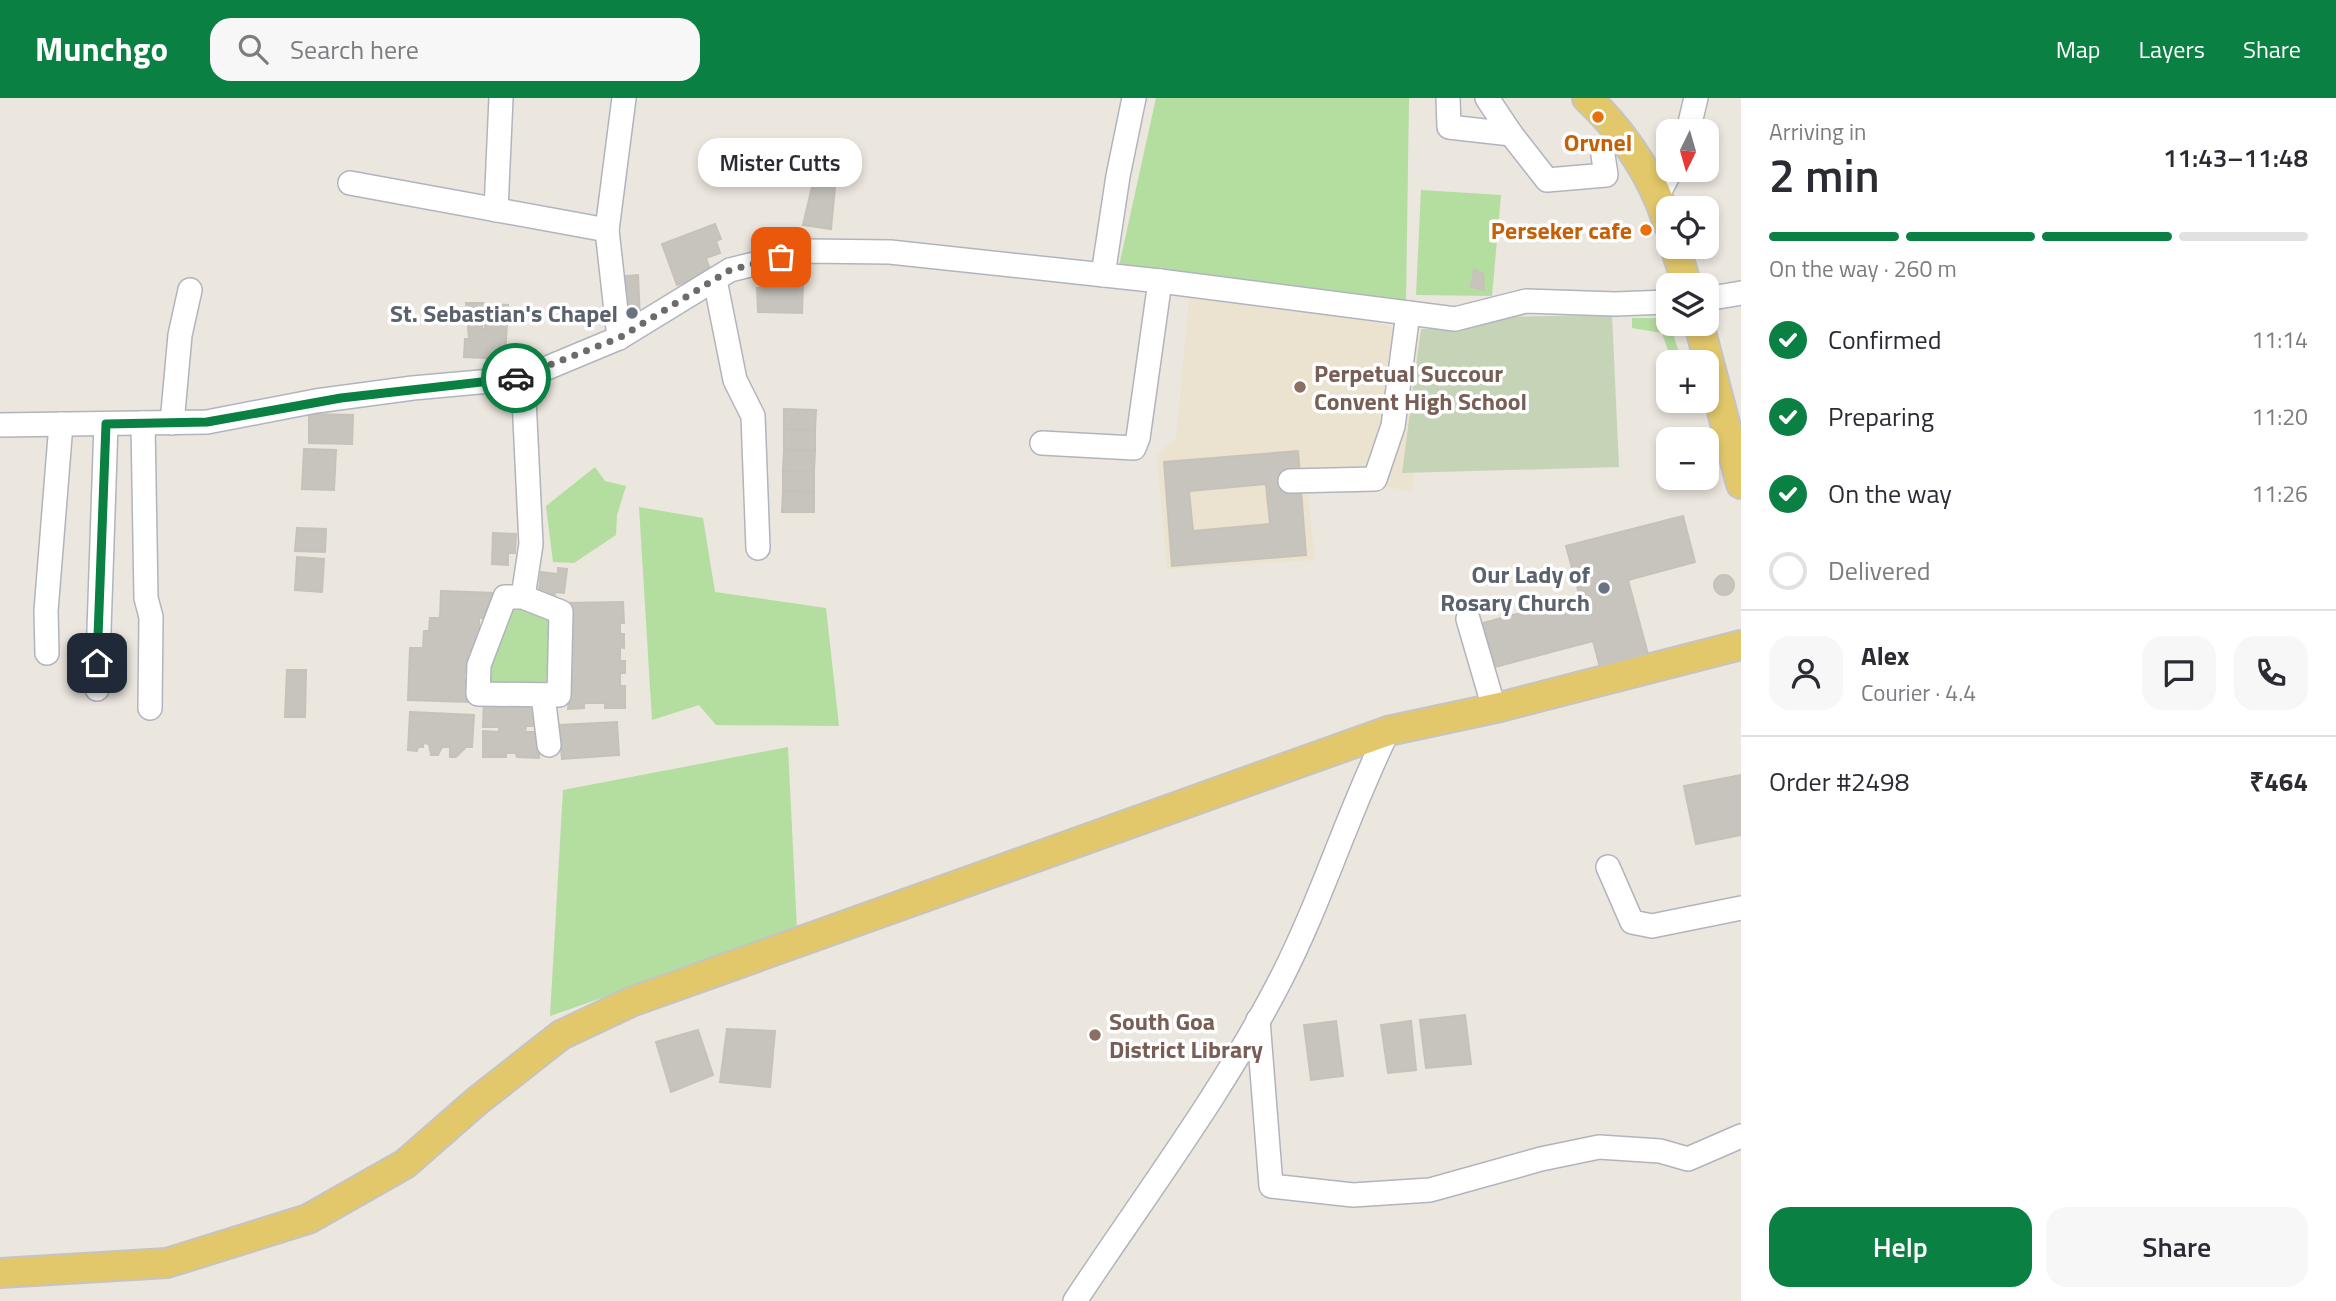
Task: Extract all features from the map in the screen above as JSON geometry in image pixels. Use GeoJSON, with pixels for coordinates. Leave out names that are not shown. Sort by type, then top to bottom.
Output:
{"type":"FeatureCollection","features":[{"type":"Feature","properties":{"kind":"main road"},"geometry":{"type":"LineString","coordinates":[[1587,98],[1609,111],[1656,171]]}},
{"type":"Feature","properties":{"kind":"main road"},"geometry":{"type":"LineString","coordinates":[[1702,336],[1741,484]]}},
{"type":"Feature","properties":{"kind":"main road"},"geometry":{"type":"LineString","coordinates":[[0,1273],[167,1263],[308,1219],[405,1164],[477,1101],[561,1035],[631,1002],[1388,731],[1494,708],[1741,645]]}},
{"type":"Feature","properties":{"kind":"street"},"geometry":{"type":"LineString","coordinates":[[496,210],[501,98]]}},
{"type":"Feature","properties":{"kind":"street"},"geometry":{"type":"LineString","coordinates":[[619,338],[607,230],[624,98]]}},
{"type":"Feature","properties":{"kind":"street"},"geometry":{"type":"LineString","coordinates":[[1103,275],[1118,176],[1134,98]]}},
{"type":"Feature","properties":{"kind":"street"},"geometry":{"type":"LineString","coordinates":[[1448,98],[1449,127],[1511,134]]}},
{"type":"Feature","properties":{"kind":"street"},"geometry":{"type":"LineString","coordinates":[[1487,98],[1547,180],[1606,175],[1604,155]]}},
{"type":"Feature","properties":{"kind":"street"},"geometry":{"type":"LineString","coordinates":[[1691,119],[1696,98]]}},
{"type":"Feature","properties":{"kind":"street"},"geometry":{"type":"LineString","coordinates":[[350,183],[607,230]]}},
{"type":"Feature","properties":{"kind":"street"},"geometry":{"type":"LineString","coordinates":[[0,425],[207,422],[358,395],[523,377],[619,338],[730,270],[806,251],[890,252],[1160,281],[1455,319],[1526,301],[1656,302]]}},
{"type":"Feature","properties":{"kind":"street"},"geometry":{"type":"LineString","coordinates":[[715,280],[735,380],[754,416],[758,548]]}},
{"type":"Feature","properties":{"kind":"street"},"geometry":{"type":"LineString","coordinates":[[1042,443],[1134,448],[1138,438],[1160,281]]}},
{"type":"Feature","properties":{"kind":"street"},"geometry":{"type":"LineString","coordinates":[[172,423],[180,335],[190,290]]}},
{"type":"Feature","properties":{"kind":"street"},"geometry":{"type":"LineString","coordinates":[[1719,297],[1741,293]]}},
{"type":"Feature","properties":{"kind":"street"},"geometry":{"type":"LineString","coordinates":[[1290,481],[1375,479],[1393,426],[1408,313]]}},
{"type":"Feature","properties":{"kind":"street"},"geometry":{"type":"LineString","coordinates":[[523,377],[531,544],[523,597]]}},
{"type":"Feature","properties":{"kind":"street"},"geometry":{"type":"LineString","coordinates":[[143,423],[146,598],[150,617],[150,708]]}},
{"type":"Feature","properties":{"kind":"street"},"geometry":{"type":"LineString","coordinates":[[47,653],[46,611],[61,424]]}},
{"type":"Feature","properties":{"kind":"street"},"geometry":{"type":"LineString","coordinates":[[96,689],[106,424]]}},
{"type":"Feature","properties":{"kind":"street"},"geometry":{"type":"LineString","coordinates":[[505,597],[523,597],[561,612],[559,695],[478,694],[479,665],[505,597]]}},
{"type":"Feature","properties":{"kind":"street"},"geometry":{"type":"LineString","coordinates":[[1468,619],[1494,708]]}},
{"type":"Feature","properties":{"kind":"street"},"geometry":{"type":"LineString","coordinates":[[544,695],[549,746]]}},
{"type":"Feature","properties":{"kind":"street"},"geometry":{"type":"LineString","coordinates":[[1075,1301],[1234,1065],[1282,977],[1388,731]]}},
{"type":"Feature","properties":{"kind":"street"},"geometry":{"type":"LineString","coordinates":[[1608,867],[1632,922],[1652,926],[1741,908]]}},
{"type":"Feature","properties":{"kind":"street"},"geometry":{"type":"LineString","coordinates":[[1258,1020],[1271,1186],[1353,1195],[1430,1190],[1541,1159],[1599,1147],[1660,1151],[1688,1159],[1741,1136]]}},
{"type":"Feature","properties":{"kind":"shaded area","name":"Perpetual Succour Convent High School"},"geometry":{"type":"Polygon","coordinates":[[[1190,290],[1362,319],[1424,336],[1412,492],[1305,469],[1315,560],[1167,569],[1157,455],[1176,438],[1190,290]]]}},
{"type":"Feature","properties":{"kind":"green space"},"geometry":{"type":"Polygon","coordinates":[[[1156,98],[1409,98],[1406,301],[1119,266],[1156,98]]]}},
{"type":"Feature","properties":{"kind":"green space"},"geometry":{"type":"Polygon","coordinates":[[[1421,190],[1501,195],[1492,296],[1416,295],[1421,190]]]}},
{"type":"Feature","properties":{"kind":"green space"},"geometry":{"type":"Polygon","coordinates":[[[1612,315],[1619,467],[1402,473],[1421,329],[1454,329],[1495,317],[1612,315]]]}},
{"type":"Feature","properties":{"kind":"green space"},"geometry":{"type":"Polygon","coordinates":[[[1632,318],[1656,318],[1656,332],[1632,328],[1632,318]]]}},
{"type":"Feature","properties":{"kind":"green space"},"geometry":{"type":"Polygon","coordinates":[[[1663,336],[1674,336],[1678,350],[1668,350],[1663,336]]]}},
{"type":"Feature","properties":{"kind":"green space"},"geometry":{"type":"Polygon","coordinates":[[[595,467],[605,481],[626,486],[617,515],[616,535],[574,563],[553,562],[546,506],[595,467]]]}},
{"type":"Feature","properties":{"kind":"green space"},"geometry":{"type":"Polygon","coordinates":[[[639,507],[703,518],[715,592],[826,608],[839,726],[716,725],[699,705],[652,720],[639,507]]]}},
{"type":"Feature","properties":{"kind":"green space"},"geometry":{"type":"Polygon","coordinates":[[[518,609],[557,620],[554,686],[486,684],[483,666],[512,611],[518,609]]]}},
{"type":"Feature","properties":{"kind":"green space"},"geometry":{"type":"Polygon","coordinates":[[[788,747],[797,930],[550,1016],[563,790],[788,747]]]}},
{"type":"Feature","properties":{"kind":"building"},"geometry":{"type":"Polygon","coordinates":[[[813,183],[835,187],[831,229],[803,225],[813,183]]]}},
{"type":"Feature","properties":{"kind":"building"},"geometry":{"type":"Polygon","coordinates":[[[715,224],[721,239],[716,241],[720,253],[706,258],[711,273],[677,285],[662,244],[715,224]]]}},
{"type":"Feature","properties":{"kind":"building"},"geometry":{"type":"Polygon","coordinates":[[[1474,270],[1483,274],[1484,290],[1471,287],[1474,270]]]}},
{"type":"Feature","properties":{"kind":"building"},"geometry":{"type":"Polygon","coordinates":[[[638,275],[640,320],[619,323],[614,277],[638,275]]]}},
{"type":"Feature","properties":{"kind":"building"},"geometry":{"type":"Polygon","coordinates":[[[803,284],[802,313],[758,312],[757,288],[803,284]]]}},
{"type":"Feature","properties":{"kind":"building"},"geometry":{"type":"Polygon","coordinates":[[[466,303],[483,303],[482,329],[485,329],[486,304],[508,305],[505,359],[464,357],[465,339],[469,339],[466,303]]]}},
{"type":"Feature","properties":{"kind":"building"},"geometry":{"type":"Polygon","coordinates":[[[784,409],[816,410],[815,430],[784,429],[784,409]]]}},
{"type":"Feature","properties":{"kind":"building"},"geometry":{"type":"Polygon","coordinates":[[[309,414],[353,415],[352,444],[309,443],[309,414]]]}},
{"type":"Feature","properties":{"kind":"building"},"geometry":{"type":"Polygon","coordinates":[[[784,429],[815,430],[815,451],[784,450],[784,429]]]}},
{"type":"Feature","properties":{"kind":"building"},"geometry":{"type":"Polygon","coordinates":[[[304,449],[336,450],[334,490],[302,489],[304,449]]]}},
{"type":"Feature","properties":{"kind":"building"},"geometry":{"type":"Polygon","coordinates":[[[784,450],[815,451],[814,471],[783,471],[784,450]]]}},
{"type":"Feature","properties":{"kind":"building"},"geometry":{"type":"Polygon","coordinates":[[[1298,451],[1306,555],[1172,566],[1164,462],[1298,451]],[[1266,484],[1189,491],[1193,531],[1270,524],[1266,484]]]}},
{"type":"Feature","properties":{"kind":"building"},"geometry":{"type":"Polygon","coordinates":[[[783,471],[814,471],[814,492],[783,491],[783,471]]]}},
{"type":"Feature","properties":{"kind":"building"},"geometry":{"type":"Polygon","coordinates":[[[783,491],[814,492],[814,512],[782,512],[783,491]]]}},
{"type":"Feature","properties":{"kind":"building","name":"Our Lady of Rosary Church"},"geometry":{"type":"Polygon","coordinates":[[[1683,516],[1695,562],[1628,580],[1649,658],[1601,671],[1593,641],[1495,667],[1483,623],[1580,597],[1566,546],[1683,516]]]}},
{"type":"Feature","properties":{"kind":"building"},"geometry":{"type":"Polygon","coordinates":[[[297,528],[326,529],[325,552],[295,551],[297,528]]]}},
{"type":"Feature","properties":{"kind":"building"},"geometry":{"type":"Polygon","coordinates":[[[493,533],[516,534],[515,553],[508,553],[508,565],[492,564],[493,533]]]}},
{"type":"Feature","properties":{"kind":"building"},"geometry":{"type":"Polygon","coordinates":[[[297,557],[324,559],[322,592],[295,590],[297,557]]]}},
{"type":"Feature","properties":{"kind":"building"},"geometry":{"type":"Polygon","coordinates":[[[558,568],[567,569],[564,593],[555,592],[554,602],[538,600],[541,572],[558,574],[558,568]]]}},
{"type":"Feature","properties":{"kind":"building"},"geometry":{"type":"Polygon","coordinates":[[[1724,575],[1731,578],[1734,585],[1731,592],[1724,595],[1717,592],[1714,585],[1717,578],[1724,575]]]}},
{"type":"Feature","properties":{"kind":"building"},"geometry":{"type":"Polygon","coordinates":[[[441,591],[495,593],[494,618],[479,618],[479,652],[468,652],[468,667],[465,667],[464,680],[470,680],[470,702],[408,700],[410,648],[423,648],[424,631],[429,631],[430,618],[440,618],[441,591]]]}},
{"type":"Feature","properties":{"kind":"building"},"geometry":{"type":"Polygon","coordinates":[[[623,602],[624,623],[620,623],[620,634],[624,634],[624,648],[620,647],[620,661],[625,661],[625,673],[620,673],[620,686],[625,686],[625,708],[605,708],[605,703],[584,703],[584,708],[568,709],[571,676],[566,676],[564,603],[623,602]]]}},
{"type":"Feature","properties":{"kind":"building"},"geometry":{"type":"Polygon","coordinates":[[[287,670],[306,670],[305,717],[285,717],[287,670]]]}},
{"type":"Feature","properties":{"kind":"building"},"geometry":{"type":"Polygon","coordinates":[[[484,699],[506,700],[506,706],[540,700],[540,726],[526,726],[525,732],[539,732],[539,758],[517,757],[516,753],[506,753],[506,757],[483,757],[483,731],[499,732],[499,727],[483,727],[484,699]]]}},
{"type":"Feature","properties":{"kind":"building"},"geometry":{"type":"Polygon","coordinates":[[[410,712],[474,715],[472,747],[466,747],[456,757],[450,757],[450,747],[442,747],[438,755],[431,755],[429,744],[423,743],[423,747],[418,747],[417,751],[408,750],[410,712]]]}},
{"type":"Feature","properties":{"kind":"building"},"geometry":{"type":"Polygon","coordinates":[[[617,722],[619,755],[562,759],[559,725],[617,722]]]}},
{"type":"Feature","properties":{"kind":"building"},"geometry":{"type":"Polygon","coordinates":[[[1741,775],[1741,835],[1696,844],[1684,786],[1741,775]]]}},
{"type":"Feature","properties":{"kind":"building"},"geometry":{"type":"Polygon","coordinates":[[[1465,1015],[1471,1064],[1426,1068],[1420,1020],[1465,1015]]]}},
{"type":"Feature","properties":{"kind":"building"},"geometry":{"type":"Polygon","coordinates":[[[1336,1021],[1343,1076],[1311,1080],[1304,1025],[1336,1021]]]}},
{"type":"Feature","properties":{"kind":"building"},"geometry":{"type":"Polygon","coordinates":[[[1411,1021],[1416,1070],[1388,1073],[1381,1025],[1411,1021]]]}},
{"type":"Feature","properties":{"kind":"building"},"geometry":{"type":"Polygon","coordinates":[[[727,1029],[775,1031],[770,1087],[720,1082],[727,1029]]]}},
{"type":"Feature","properties":{"kind":"building"},"geometry":{"type":"Polygon","coordinates":[[[698,1030],[713,1075],[671,1092],[656,1042],[698,1030]]]}},
{"type":"Feature","properties":{"kind":"way so far"},"geometry":{"type":"LineString","coordinates":[[516,378],[619,338],[730,270],[781,257]]}},
{"type":"Feature","properties":{"kind":"place","name":"Orvnel"},"geometry":{"type":"Point","coordinates":[1598,117]}},
{"type":"Feature","properties":{"kind":"place","name":"Perseker cafe"},"geometry":{"type":"Point","coordinates":[1646,230]}},
{"type":"Feature","properties":{"kind":"place","name":"Mister Cutts"},"geometry":{"type":"Point","coordinates":[781,257]}},
{"type":"Feature","properties":{"kind":"place","name":"St. Sebastian's Chapel"},"geometry":{"type":"Point","coordinates":[632,313]}},
{"type":"Feature","properties":{"kind":"place","name":"Perpetual Succour Convent High School"},"geometry":{"type":"Point","coordinates":[1300,387]}},
{"type":"Feature","properties":{"kind":"place","name":"Our Lady of Rosary Church"},"geometry":{"type":"Point","coordinates":[1604,588]}},
{"type":"Feature","properties":{"kind":"place","name":"South Goa District Library"},"geometry":{"type":"Point","coordinates":[1095,1035]}},
{"type":"Feature","properties":{"kind":"route"},"geometry":{"type":"LineString","coordinates":[[97,663],[106,424],[207,422],[316,401],[516,378]]}}]}
